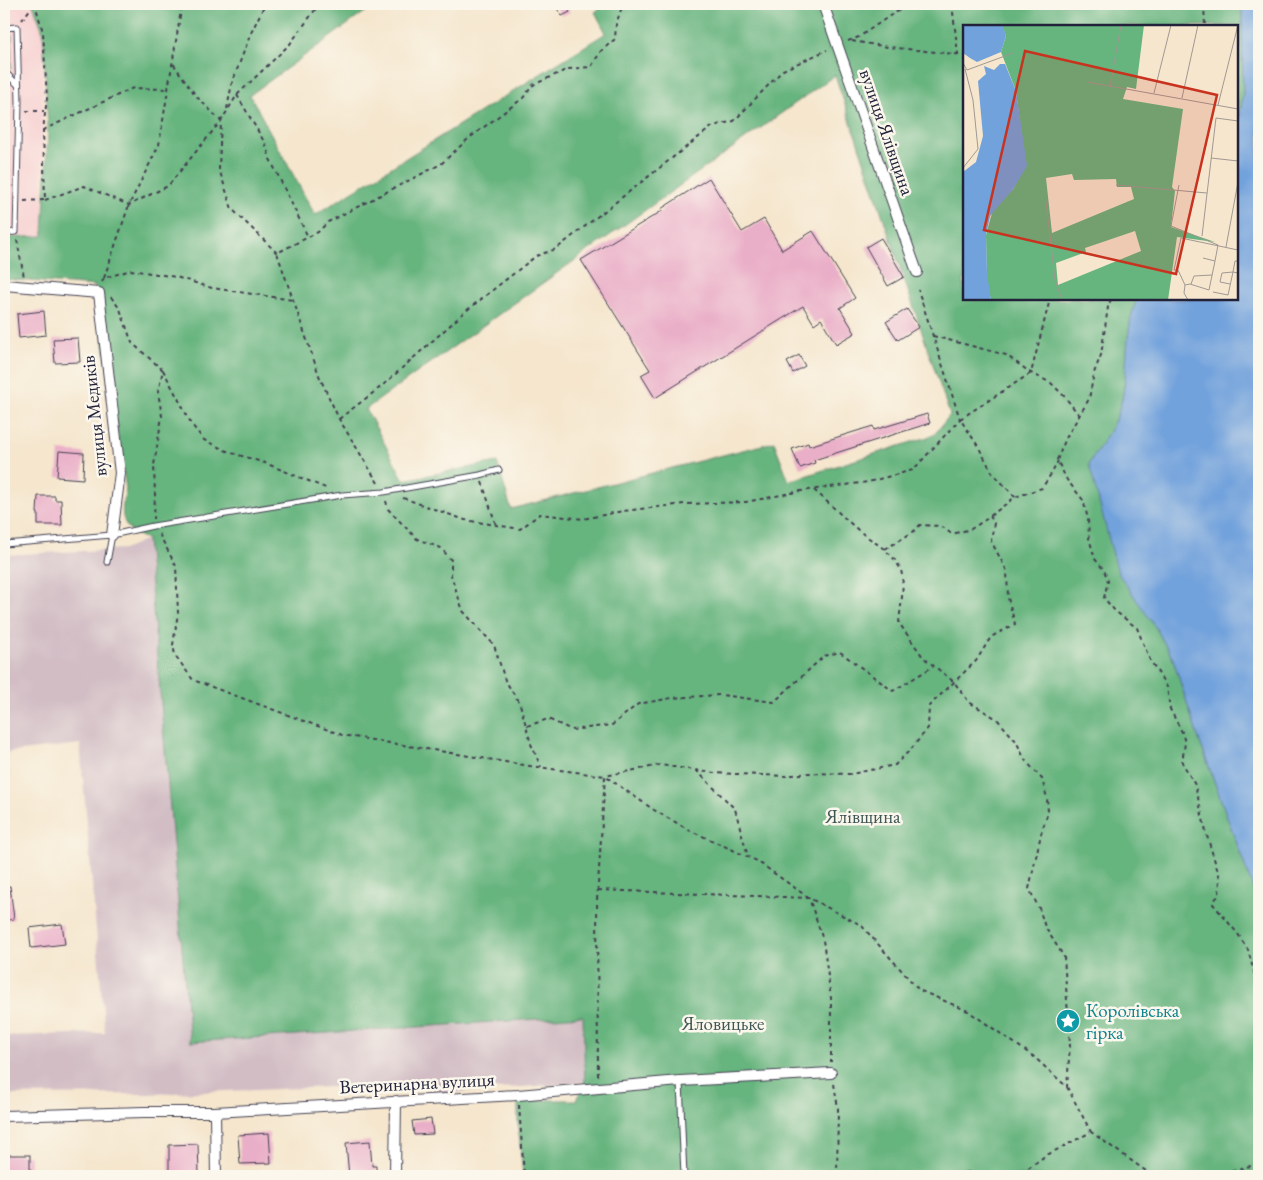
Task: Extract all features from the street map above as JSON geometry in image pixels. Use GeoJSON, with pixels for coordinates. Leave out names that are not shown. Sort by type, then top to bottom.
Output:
{"type":"FeatureCollection","features":[{"type":"Feature","properties":{"kind":"street","name":"вулиця Ялівщина"},"geometry":{"type":"LineString","coordinates":[[823,4],[917,272]]}},
{"type":"Feature","properties":{"kind":"street"},"geometry":{"type":"LineString","coordinates":[[4,285],[99,293]]}},
{"type":"Feature","properties":{"kind":"street","name":"вулиця Медиків"},"geometry":{"type":"LineString","coordinates":[[99,293],[120,474],[112,535]]}},
{"type":"Feature","properties":{"kind":"street","name":"Ветеринарна вулиця"},"geometry":{"type":"LineString","coordinates":[[4,1116],[215,1112],[518,1095],[680,1081],[831,1073]]}},
{"type":"Feature","properties":{"kind":"street"},"geometry":{"type":"LineString","coordinates":[[395,1176],[396,1101]]}},
{"type":"Feature","properties":{"kind":"street"},"geometry":{"type":"LineString","coordinates":[[215,1112],[216,1176]]}},
{"type":"Feature","properties":{"kind":"lane"},"geometry":{"type":"LineString","coordinates":[[4,28],[17,27],[19,110],[16,232],[4,233]]}},
{"type":"Feature","properties":{"kind":"lane"},"geometry":{"type":"LineString","coordinates":[[4,71],[18,85]]}},
{"type":"Feature","properties":{"kind":"lane"},"geometry":{"type":"LineString","coordinates":[[4,544],[112,535],[153,526],[342,495],[384,492],[499,470]]}},
{"type":"Feature","properties":{"kind":"lane"},"geometry":{"type":"LineString","coordinates":[[107,562],[112,535]]}},
{"type":"Feature","properties":{"kind":"lane"},"geometry":{"type":"LineString","coordinates":[[680,1081],[684,1176]]}},
{"type":"Feature","properties":{"kind":"path"},"geometry":{"type":"LineString","coordinates":[[17,27],[34,4]]}},
{"type":"Feature","properties":{"kind":"path"},"geometry":{"type":"LineString","coordinates":[[34,4],[43,32],[47,98],[43,130],[45,200]]}},
{"type":"Feature","properties":{"kind":"path"},"geometry":{"type":"LineString","coordinates":[[182,4],[159,144],[129,205],[99,293],[108,294],[120,309],[132,343],[163,370],[192,425],[204,440],[229,452],[292,473],[342,495]]}},
{"type":"Feature","properties":{"kind":"path"},"geometry":{"type":"LineString","coordinates":[[227,112],[232,83],[251,33],[265,4]]}},
{"type":"Feature","properties":{"kind":"path"},"geometry":{"type":"LineString","coordinates":[[16,201],[45,200],[84,186],[129,205],[168,186],[221,121],[237,95],[290,44],[315,10],[326,4]]}},
{"type":"Feature","properties":{"kind":"path"},"geometry":{"type":"LineString","coordinates":[[277,253],[318,232],[328,222],[441,164],[468,139],[523,98],[533,85],[568,69],[591,67],[601,51],[615,39],[616,24],[622,4]]}},
{"type":"Feature","properties":{"kind":"path"},"geometry":{"type":"LineString","coordinates":[[339,419],[382,386],[466,311],[536,256],[556,249],[713,126],[734,121],[783,70],[859,36],[894,13],[916,4]]}},
{"type":"Feature","properties":{"kind":"path"},"geometry":{"type":"LineString","coordinates":[[952,4],[958,54]]}},
{"type":"Feature","properties":{"kind":"path"},"geometry":{"type":"LineString","coordinates":[[1204,4],[1205,25]]}},
{"type":"Feature","properties":{"kind":"path"},"geometry":{"type":"LineString","coordinates":[[850,40],[888,47],[963,55]]}},
{"type":"Feature","properties":{"kind":"path"},"geometry":{"type":"LineString","coordinates":[[172,62],[196,96],[221,121],[219,170],[232,208],[277,253],[320,378],[339,419],[384,492],[388,509],[417,538],[440,548],[451,560],[451,575],[462,611],[494,645],[505,680],[520,704],[541,768]]}},
{"type":"Feature","properties":{"kind":"path"},"geometry":{"type":"LineString","coordinates":[[43,130],[133,88],[167,89]]}},
{"type":"Feature","properties":{"kind":"path"},"geometry":{"type":"LineString","coordinates":[[237,95],[266,145],[270,159],[308,237]]}},
{"type":"Feature","properties":{"kind":"path"},"geometry":{"type":"LineString","coordinates":[[19,110],[45,111]]}},
{"type":"Feature","properties":{"kind":"path"},"geometry":{"type":"LineString","coordinates":[[16,232],[25,287]]}},
{"type":"Feature","properties":{"kind":"path"},"geometry":{"type":"LineString","coordinates":[[104,278],[130,270],[176,277],[212,288],[293,300]]}},
{"type":"Feature","properties":{"kind":"path"},"geometry":{"type":"LineString","coordinates":[[918,290],[960,418],[992,472],[1015,497]]}},
{"type":"Feature","properties":{"kind":"path"},"geometry":{"type":"LineString","coordinates":[[402,498],[465,520],[520,529],[540,514],[583,519],[623,511],[685,504],[746,502],[813,489],[868,482],[913,470],[960,418],[1030,373],[1050,300]]}},
{"type":"Feature","properties":{"kind":"path"},"geometry":{"type":"LineString","coordinates":[[885,549],[914,532],[920,526],[940,526],[952,534],[971,529],[1015,497],[1042,488],[1054,471],[1066,438],[1089,399],[1094,373],[1101,355],[1111,300]]}},
{"type":"Feature","properties":{"kind":"path"},"geometry":{"type":"LineString","coordinates":[[933,336],[1006,354],[1030,373],[1051,383],[1079,415]]}},
{"type":"Feature","properties":{"kind":"path"},"geometry":{"type":"LineString","coordinates":[[163,370],[158,392],[162,416],[154,464],[153,526],[176,566],[178,613],[173,645],[175,655],[193,680],[342,734],[541,768],[606,776],[660,765],[714,773],[786,776],[808,773],[852,774],[894,765],[912,748],[928,728],[929,706],[976,661],[991,637],[1015,624],[1008,598],[1007,571],[991,541],[994,522],[990,516]]}},
{"type":"Feature","properties":{"kind":"path"},"geometry":{"type":"LineString","coordinates":[[1058,461],[1067,480],[1083,500],[1088,519],[1089,538],[1095,559],[1104,570],[1108,581],[1104,598],[1115,611],[1137,628],[1150,660],[1167,687],[1170,709],[1182,732],[1185,743],[1182,762],[1195,786],[1207,836],[1220,878],[1219,896],[1213,904],[1238,934],[1248,950],[1259,990]]}},
{"type":"Feature","properties":{"kind":"path"},"geometry":{"type":"LineString","coordinates":[[480,475],[496,525]]}},
{"type":"Feature","properties":{"kind":"path"},"geometry":{"type":"LineString","coordinates":[[813,489],[858,530],[885,549],[900,569],[901,600],[899,623],[923,657],[954,682],[969,702],[997,720],[1016,740],[1025,760],[1042,778],[1048,798],[1048,812],[1040,834],[1029,889],[1039,908],[1045,927],[1064,957],[1070,1044],[1067,1088]]}},
{"type":"Feature","properties":{"kind":"path"},"geometry":{"type":"LineString","coordinates":[[526,726],[548,719],[572,730],[612,725],[638,704],[672,698],[720,695],[774,702],[824,656],[840,652],[893,691],[934,666]]}},
{"type":"Feature","properties":{"kind":"path"},"geometry":{"type":"LineString","coordinates":[[696,770],[735,809],[748,857]]}},
{"type":"Feature","properties":{"kind":"path"},"geometry":{"type":"LineString","coordinates":[[606,776],[654,810],[688,830],[757,861],[809,898],[861,925],[919,990],[968,1011],[1033,1056],[1067,1088],[1091,1132],[1153,1176]]}},
{"type":"Feature","properties":{"kind":"path"},"geometry":{"type":"LineString","coordinates":[[598,1089],[597,890],[606,776]]}},
{"type":"Feature","properties":{"kind":"path"},"geometry":{"type":"LineString","coordinates":[[597,890],[809,898]]}},
{"type":"Feature","properties":{"kind":"path"},"geometry":{"type":"LineString","coordinates":[[809,898],[823,940],[830,988],[831,1073],[838,1108],[837,1176]]}},
{"type":"Feature","properties":{"kind":"path"},"geometry":{"type":"LineString","coordinates":[[518,1095],[524,1176]]}},
{"type":"Feature","properties":{"kind":"path"},"geometry":{"type":"LineString","coordinates":[[942,1176],[966,1172],[1005,1176],[1024,1171],[1045,1156],[1091,1132]]}},
{"type":"Feature","properties":{"kind":"path"},"geometry":{"type":"LineString","coordinates":[[1208,1176],[1259,1164]]}},
{"type":"Feature","properties":{"kind":"shaded area"},"geometry":{"type":"Polygon","coordinates":[[[4,4],[33,4],[43,32],[43,236],[4,236],[4,4]]]}},
{"type":"Feature","properties":{"kind":"shaded area"},"geometry":{"type":"Polygon","coordinates":[[[147,539],[190,1041],[583,1016],[585,1082],[435,1094],[434,1083],[148,1094],[4,1095],[4,1036],[105,1033],[80,744],[4,753],[4,555],[124,549],[147,539]]]}},
{"type":"Feature","properties":{"kind":"green space","name":"Ялівщина"},"geometry":{"type":"Polygon","coordinates":[[[33,4],[376,4],[250,95],[315,215],[606,33],[595,12],[607,4],[1242,4],[1243,95],[1238,128],[1238,25],[963,25],[963,300],[1137,300],[1132,313],[1124,385],[1118,413],[1109,432],[1089,464],[1156,628],[1173,659],[1195,728],[1259,905],[1259,1176],[523,1176],[518,1123],[518,1100],[576,1100],[585,1082],[583,1016],[190,1042],[147,539],[131,530],[124,520],[123,506],[126,489],[95,286],[4,279],[4,238],[43,236],[48,128],[43,32],[33,4]],[[835,75],[366,409],[404,480],[497,462],[511,509],[774,442],[789,481],[934,435],[950,415],[835,75]]]}},
{"type":"Feature","properties":{"kind":"green space"},"geometry":{"type":"Polygon","coordinates":[[[4,31],[12,35],[11,69],[4,62],[4,31]]]}},
{"type":"Feature","properties":{"kind":"water"},"geometry":{"type":"Polygon","coordinates":[[[1242,4],[1259,4],[1259,905],[1195,728],[1173,659],[1156,628],[1118,573],[1089,464],[1109,432],[1118,413],[1124,385],[1132,312],[1137,300],[1238,300],[1238,128],[1243,95],[1242,4]]]}},
{"type":"Feature","properties":{"kind":"building"},"geometry":{"type":"Polygon","coordinates":[[[554,4],[565,4],[570,12],[562,16],[554,4]]]}},
{"type":"Feature","properties":{"kind":"building"},"geometry":{"type":"Polygon","coordinates":[[[709,178],[742,232],[764,219],[782,250],[813,231],[855,298],[840,308],[855,333],[836,344],[821,319],[814,324],[803,306],[655,398],[641,375],[650,370],[581,260],[662,211],[661,209],[709,178]]]}},
{"type":"Feature","properties":{"kind":"building"},"geometry":{"type":"Polygon","coordinates":[[[881,238],[904,277],[888,286],[866,247],[881,238]]]}},
{"type":"Feature","properties":{"kind":"building"},"geometry":{"type":"Polygon","coordinates":[[[907,309],[919,327],[898,340],[886,322],[907,309]]]}},
{"type":"Feature","properties":{"kind":"building"},"geometry":{"type":"Polygon","coordinates":[[[44,311],[46,335],[19,338],[17,314],[44,311]]]}},
{"type":"Feature","properties":{"kind":"building"},"geometry":{"type":"Polygon","coordinates":[[[78,338],[80,362],[55,363],[53,339],[78,338]]]}},
{"type":"Feature","properties":{"kind":"building"},"geometry":{"type":"Polygon","coordinates":[[[799,355],[805,366],[793,373],[787,362],[799,355]]]}},
{"type":"Feature","properties":{"kind":"building"},"geometry":{"type":"Polygon","coordinates":[[[927,414],[930,423],[814,460],[815,463],[800,468],[792,449],[808,443],[809,446],[873,426],[874,430],[927,414]]]}},
{"type":"Feature","properties":{"kind":"building"},"geometry":{"type":"Polygon","coordinates":[[[59,451],[84,453],[83,479],[57,477],[59,451]]]}},
{"type":"Feature","properties":{"kind":"building"},"geometry":{"type":"Polygon","coordinates":[[[38,496],[55,496],[55,500],[61,500],[62,525],[38,525],[38,496]]]}},
{"type":"Feature","properties":{"kind":"building"},"geometry":{"type":"Polygon","coordinates":[[[4,886],[10,886],[14,919],[4,921],[4,886]]]}},
{"type":"Feature","properties":{"kind":"building"},"geometry":{"type":"Polygon","coordinates":[[[62,924],[65,944],[31,948],[29,928],[62,924]]]}},
{"type":"Feature","properties":{"kind":"building"},"geometry":{"type":"Polygon","coordinates":[[[431,1119],[433,1134],[414,1135],[412,1121],[431,1119]]]}},
{"type":"Feature","properties":{"kind":"building"},"geometry":{"type":"Polygon","coordinates":[[[269,1133],[271,1163],[240,1164],[238,1135],[269,1133]]]}},
{"type":"Feature","properties":{"kind":"building"},"geometry":{"type":"Polygon","coordinates":[[[370,1141],[372,1166],[376,1166],[376,1176],[349,1176],[346,1143],[370,1141]]]}},
{"type":"Feature","properties":{"kind":"building"},"geometry":{"type":"Polygon","coordinates":[[[198,1144],[199,1174],[169,1175],[169,1145],[198,1144]]]}},
{"type":"Feature","properties":{"kind":"building"},"geometry":{"type":"Polygon","coordinates":[[[4,1155],[30,1155],[30,1176],[4,1176],[4,1155]]]}},
{"type":"Feature","properties":{"kind":"place","name":"Королівська гірка"},"geometry":{"type":"Point","coordinates":[1068,1021]}},
{"type":"Feature","properties":{"kind":"park label","name":"Яловицьке"},"geometry":{"type":"Point","coordinates":[723,1023]}}]}
